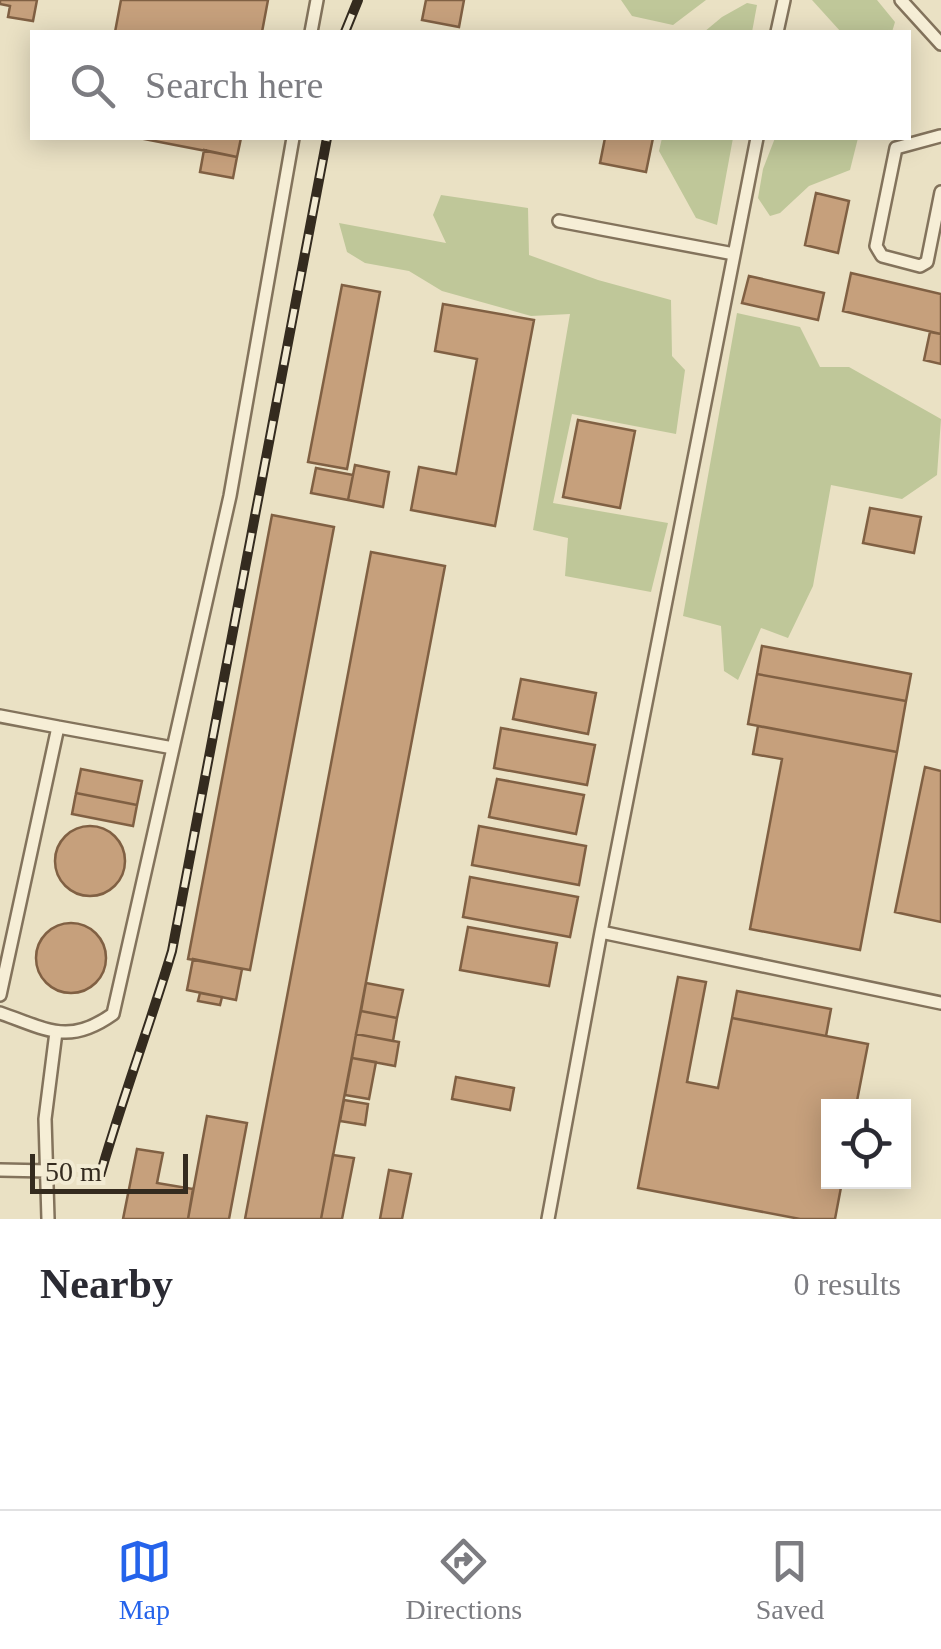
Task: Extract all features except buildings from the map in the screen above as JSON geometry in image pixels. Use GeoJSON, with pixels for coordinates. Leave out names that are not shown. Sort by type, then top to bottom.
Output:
{"type":"FeatureCollection","features":[{"type":"Feature","properties":{"kind":"lane"},"geometry":{"type":"LineString","coordinates":[[311,30],[316,0]]}},
{"type":"Feature","properties":{"kind":"lane"},"geometry":{"type":"LineString","coordinates":[[777,30],[784,0]]}},
{"type":"Feature","properties":{"kind":"lane"},"geometry":{"type":"LineString","coordinates":[[901,0],[941,44]]}},
{"type":"Feature","properties":{"kind":"lane"},"geometry":{"type":"LineString","coordinates":[[941,135],[896,148],[876,246],[882,256],[920,266],[927,262],[941,192]]}},
{"type":"Feature","properties":{"kind":"lane"},"geometry":{"type":"LineString","coordinates":[[0,1012],[56,1032],[76,1034],[112,1014],[230,496],[292,140]]}},
{"type":"Feature","properties":{"kind":"lane"},"geometry":{"type":"LineString","coordinates":[[548,1219],[757,140]]}},
{"type":"Feature","properties":{"kind":"lane"},"geometry":{"type":"LineString","coordinates":[[560,222],[734,254]]}},
{"type":"Feature","properties":{"kind":"lane"},"geometry":{"type":"LineString","coordinates":[[0,716],[173,748]]}},
{"type":"Feature","properties":{"kind":"lane"},"geometry":{"type":"LineString","coordinates":[[0,995],[58,727]]}},
{"type":"Feature","properties":{"kind":"lane"},"geometry":{"type":"LineString","coordinates":[[602,932],[941,1003]]}},
{"type":"Feature","properties":{"kind":"lane"},"geometry":{"type":"LineString","coordinates":[[48,1219],[45,1119],[56,1032]]}},
{"type":"Feature","properties":{"kind":"lane"},"geometry":{"type":"LineString","coordinates":[[0,1170],[48,1171]]}},
{"type":"Feature","properties":{"kind":"green space"},"geometry":{"type":"Polygon","coordinates":[[[621,0],[706,0],[673,25],[632,16],[621,0]]]}},
{"type":"Feature","properties":{"kind":"green space"},"geometry":{"type":"Polygon","coordinates":[[[812,0],[877,0],[895,22],[893,30],[839,30],[812,0]]]}},
{"type":"Feature","properties":{"kind":"green space"},"geometry":{"type":"Polygon","coordinates":[[[747,3],[757,5],[752,30],[706,30],[747,3]]]}},
{"type":"Feature","properties":{"kind":"green space"},"geometry":{"type":"Polygon","coordinates":[[[662,140],[733,140],[717,225],[696,218],[659,151],[662,140]]]}},
{"type":"Feature","properties":{"kind":"green space"},"geometry":{"type":"Polygon","coordinates":[[[774,140],[858,140],[850,170],[809,186],[780,213],[770,216],[758,198],[774,140]]]}},
{"type":"Feature","properties":{"kind":"green space"},"geometry":{"type":"Polygon","coordinates":[[[441,195],[528,208],[529,255],[671,300],[672,356],[685,370],[676,434],[572,414],[553,503],[668,523],[651,592],[565,576],[568,538],[533,530],[570,314],[531,316],[442,291],[409,271],[365,263],[347,252],[339,223],[446,243],[433,215],[441,195]]]}},
{"type":"Feature","properties":{"kind":"green space"},"geometry":{"type":"Polygon","coordinates":[[[737,313],[800,327],[820,367],[849,367],[941,419],[937,475],[902,499],[831,485],[813,586],[788,638],[761,628],[738,680],[724,671],[721,626],[683,616],[737,313]]]}},
{"type":"Feature","properties":{"kind":"railway"},"geometry":{"type":"LineString","coordinates":[[346,30],[358,0]]}},
{"type":"Feature","properties":{"kind":"railway"},"geometry":{"type":"LineString","coordinates":[[99,1179],[172,951],[327,140]]}}]}
